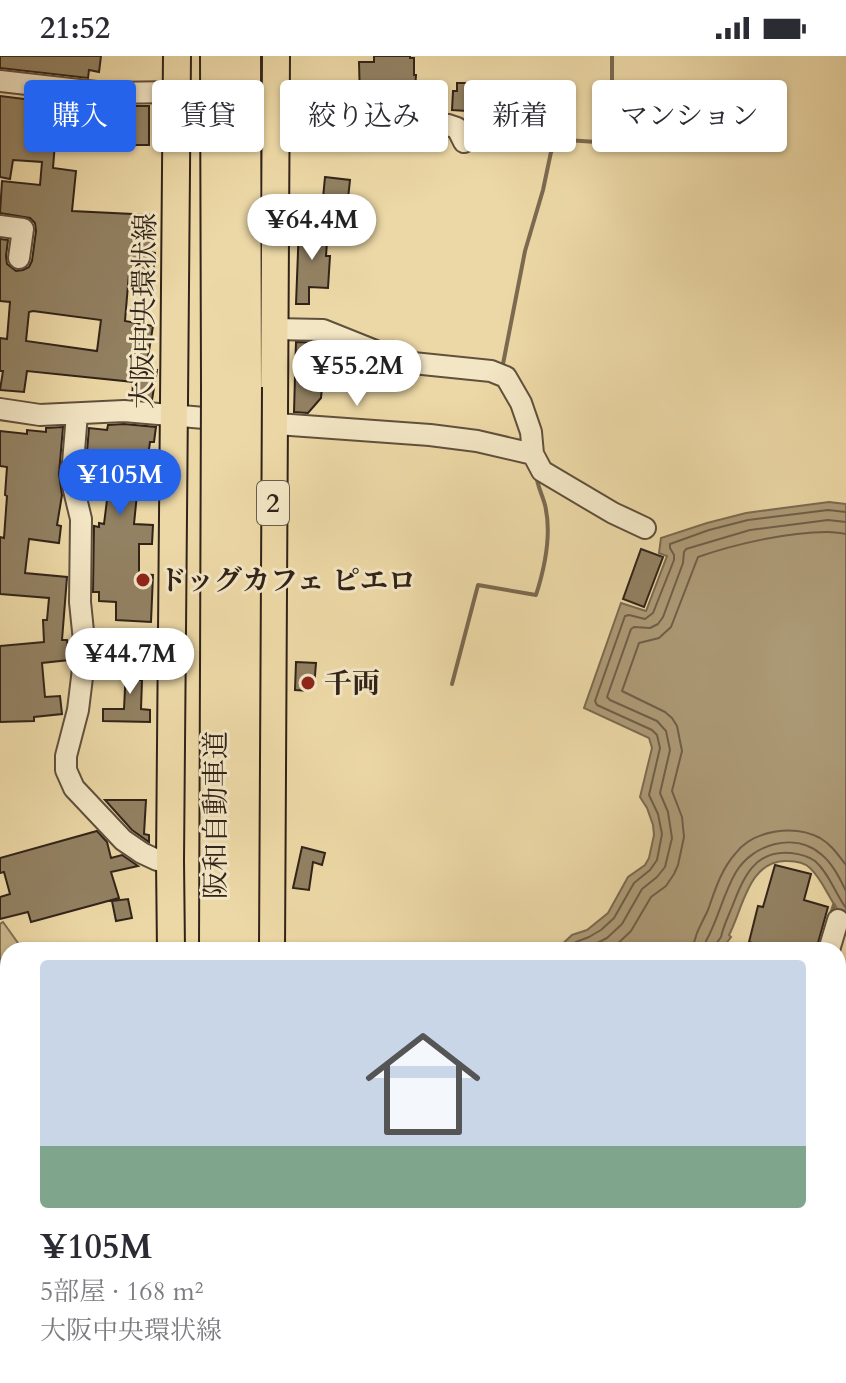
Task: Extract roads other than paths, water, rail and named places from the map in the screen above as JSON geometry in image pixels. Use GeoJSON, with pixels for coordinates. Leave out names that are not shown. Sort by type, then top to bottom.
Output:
{"type":"FeatureCollection","features":[{"type":"Feature","properties":{"kind":"highway","name":"阪和自動車道"},"geometry":{"type":"LineString","coordinates":[[215,942],[216,56]]}},
{"type":"Feature","properties":{"kind":"highway","name":"阪和自動車道"},"geometry":{"type":"LineString","coordinates":[[243,942],[245,56]]}},
{"type":"Feature","properties":{"kind":"main road","name":"大阪中央環状線"},"geometry":{"type":"LineString","coordinates":[[177,56],[177,80]]}},
{"type":"Feature","properties":{"kind":"main road","name":"2"},"geometry":{"type":"LineString","coordinates":[[271,942],[276,56]]}},
{"type":"Feature","properties":{"kind":"main road","name":"大阪中央環状線"},"geometry":{"type":"LineString","coordinates":[[171,942],[176,152]]}},
{"type":"Feature","properties":{"kind":"main road","name":"2"},"geometry":{"type":"LineString","coordinates":[[257,942],[260,541],[273,424]]}},
{"type":"Feature","properties":{"kind":"street"},"geometry":{"type":"LineString","coordinates":[[0,81],[105,93],[152,92]]}},
{"type":"Feature","properties":{"kind":"street"},"geometry":{"type":"LineString","coordinates":[[276,98],[448,125],[457,128],[464,142]]}},
{"type":"Feature","properties":{"kind":"street"},"geometry":{"type":"LineString","coordinates":[[0,226],[23,229],[19,258]]}},
{"type":"Feature","properties":{"kind":"street"},"geometry":{"type":"LineString","coordinates":[[274,329],[323,330],[403,362],[491,371],[506,377],[521,403],[536,460]]}},
{"type":"Feature","properties":{"kind":"street"},"geometry":{"type":"LineString","coordinates":[[0,409],[40,415],[124,411],[477,441],[536,460],[613,513],[645,528]]}},
{"type":"Feature","properties":{"kind":"street"},"geometry":{"type":"LineString","coordinates":[[77,414],[72,475],[81,519],[80,602],[84,641],[78,710],[66,756],[66,770],[74,788],[123,840],[157,860],[170,861]]}},
{"type":"Feature","properties":{"kind":"street"},"geometry":{"type":"LineString","coordinates":[[831,942],[838,920]]}},
{"type":"Feature","properties":{"kind":"water"},"geometry":{"type":"Polygon","coordinates":[[[829,502],[846,504],[846,919],[810,868],[799,862],[787,861],[763,868],[755,877],[727,942],[565,942],[572,935],[587,930],[608,913],[628,877],[645,865],[654,835],[647,808],[640,797],[652,748],[649,738],[584,708],[621,603],[646,611],[667,556],[659,553],[661,538],[746,513],[829,502]]]}},
{"type":"Feature","properties":{"kind":"waterway"},"geometry":{"type":"LineString","coordinates":[[505,368],[503,364],[525,251],[551,152],[558,143],[566,140],[612,143],[612,56]]}},
{"type":"Feature","properties":{"kind":"waterway"},"geometry":{"type":"LineString","coordinates":[[452,684],[478,585],[536,595],[548,539],[545,505],[536,474]]}},
{"type":"Feature","properties":{"kind":"waterway"},"geometry":{"type":"LineString","coordinates":[[830,917],[834,905]]}},
{"type":"Feature","properties":{"kind":"place","name":"ドッグカフェ ピエロ"},"geometry":{"type":"Point","coordinates":[143,580]}},
{"type":"Feature","properties":{"kind":"place","name":"千両"},"geometry":{"type":"Point","coordinates":[308,683]}}]}
